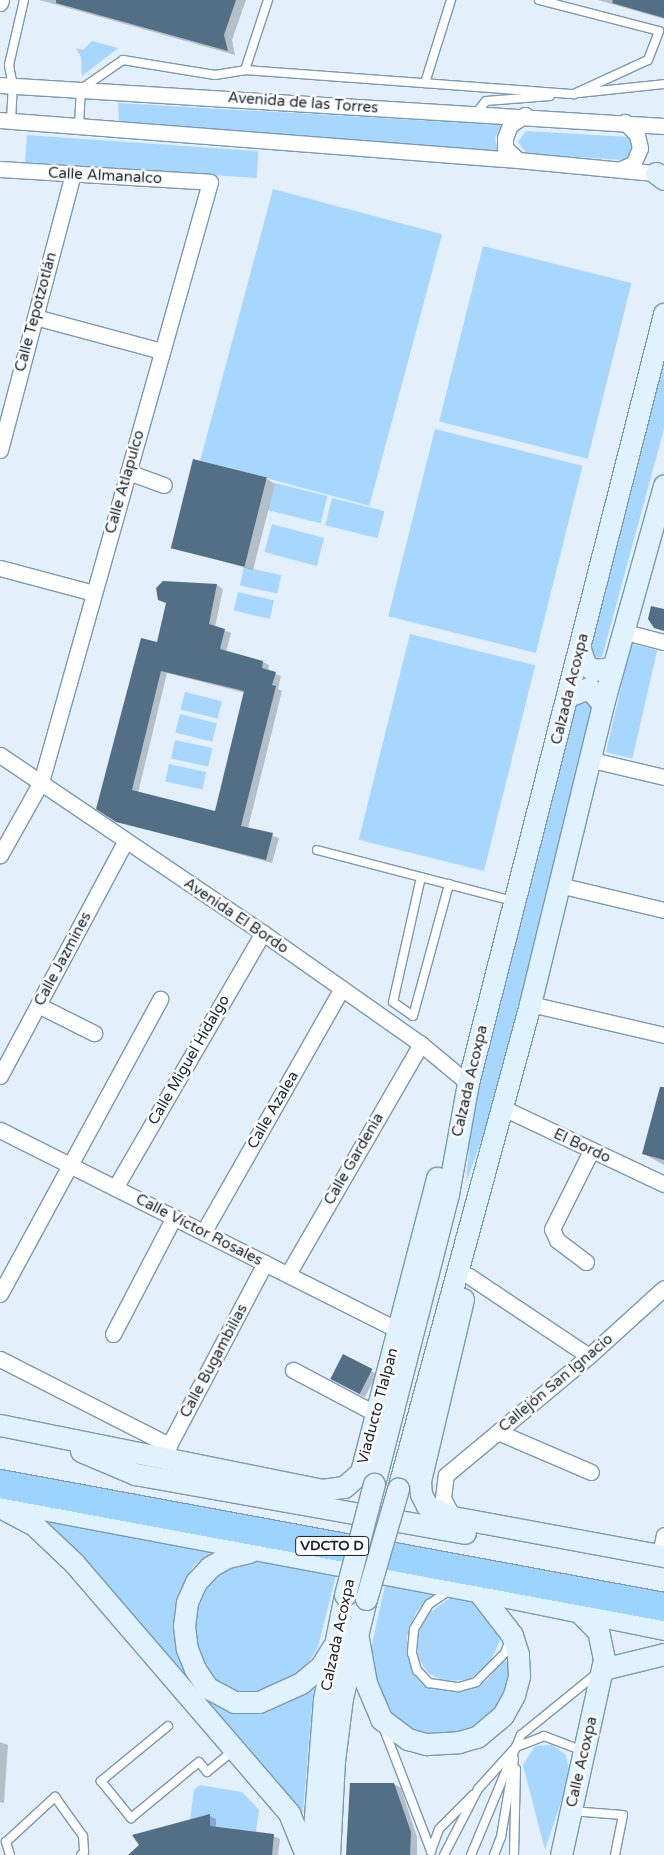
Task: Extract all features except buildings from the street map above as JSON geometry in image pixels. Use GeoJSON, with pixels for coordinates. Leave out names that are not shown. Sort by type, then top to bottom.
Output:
{"type":"FeatureCollection","features":[{"type":"Feature","properties":{"kind":"highway","name":"VDCTO D"},"geometry":{"type":"LineString","coordinates":[[0,1465],[664,1588]]}},
{"type":"Feature","properties":{"kind":"highway","name":"VDCTO D"},"geometry":{"type":"LineString","coordinates":[[0,1484],[664,1608]]}},
{"type":"Feature","properties":{"kind":"main road","name":"Calzada Acoxpa"},"geometry":{"type":"LineString","coordinates":[[312,1855],[320,1735],[333,1647],[446,1203],[458,1125],[468,1083],[664,314]]}},
{"type":"Feature","properties":{"kind":"main road","name":"Calzada Acoxpa"},"geometry":{"type":"LineString","coordinates":[[329,1855],[334,1761],[342,1698],[366,1599],[398,1489],[530,1004],[592,760],[603,704],[661,512],[664,485]]}},
{"type":"Feature","properties":{"kind":"main road"},"geometry":{"type":"LineString","coordinates":[[580,649],[585,664],[593,670],[613,668]]}},
{"type":"Feature","properties":{"kind":"main road"},"geometry":{"type":"LineString","coordinates":[[568,696],[589,688],[603,704]]}},
{"type":"Feature","properties":{"kind":"main road"},"geometry":{"type":"LineString","coordinates":[[501,1107],[497,1162],[426,1453],[420,1481],[423,1500],[433,1510],[453,1517],[572,1540],[662,1549]]}},
{"type":"Feature","properties":{"kind":"main road","name":"Viaducto Tlalpan"},"geometry":{"type":"LineString","coordinates":[[0,1425],[167,1452],[322,1490],[337,1489],[350,1483],[361,1472],[441,1162],[458,1125]]}},
{"type":"Feature","properties":{"kind":"main road"},"geometry":{"type":"LineString","coordinates":[[36,1431],[135,1474],[526,1544],[572,1540]]}},
{"type":"Feature","properties":{"kind":"main road"},"geometry":{"type":"LineString","coordinates":[[0,1501],[256,1551],[478,1590],[664,1629]]}},
{"type":"Feature","properties":{"kind":"main road"},"geometry":{"type":"LineString","coordinates":[[0,1507],[35,1526],[62,1550],[289,1814],[306,1855]]}},
{"type":"Feature","properties":{"kind":"main road"},"geometry":{"type":"LineString","coordinates":[[256,1551],[236,1554],[218,1562],[202,1574],[191,1591],[185,1614],[184,1637],[190,1659],[208,1688],[234,1702],[259,1702],[301,1683],[321,1666],[333,1647]]}},
{"type":"Feature","properties":{"kind":"main road"},"geometry":{"type":"LineString","coordinates":[[358,1633],[366,1683],[380,1719],[408,1739],[426,1744],[459,1742],[490,1728],[503,1715],[514,1695],[519,1676],[518,1654],[512,1635],[478,1590]]}},
{"type":"Feature","properties":{"kind":"main road","name":"Calle Acoxpa"},"geometry":{"type":"LineString","coordinates":[[561,1855],[603,1668],[604,1649],[598,1631],[576,1610]]}},
{"type":"Feature","properties":{"kind":"main road"},"geometry":{"type":"LineString","coordinates":[[603,1668],[664,1654]]}},
{"type":"Feature","properties":{"kind":"street","name":"Avenida de las Torres"},"geometry":{"type":"LineString","coordinates":[[6,85],[526,115],[664,126]]}},
{"type":"Feature","properties":{"kind":"street"},"geometry":{"type":"LineString","coordinates":[[518,160],[505,148],[505,138],[510,125],[526,115]]}},
{"type":"Feature","properties":{"kind":"street"},"geometry":{"type":"LineString","coordinates":[[6,121],[518,160],[621,169],[661,176]]}},
{"type":"Feature","properties":{"kind":"street"},"geometry":{"type":"LineString","coordinates":[[621,169],[633,164],[640,148],[637,135],[625,122]]}},
{"type":"Feature","properties":{"kind":"street","name":"Calle Almanalco"},"geometry":{"type":"LineString","coordinates":[[0,168],[210,182]]}},
{"type":"Feature","properties":{"kind":"street","name":"Calle Tepotzotlán"},"geometry":{"type":"LineString","coordinates":[[1,441],[73,174]]}},
{"type":"Feature","properties":{"kind":"street","name":"Calle Atlapulco"},"geometry":{"type":"LineString","coordinates":[[0,855],[41,782],[210,182]]}},
{"type":"Feature","properties":{"kind":"street"},"geometry":{"type":"LineString","coordinates":[[35,317],[162,351]]}},
{"type":"Feature","properties":{"kind":"street"},"geometry":{"type":"LineString","coordinates":[[128,472],[164,485]]}},
{"type":"Feature","properties":{"kind":"street"},"geometry":{"type":"LineString","coordinates":[[0,568],[94,593]]}},
{"type":"Feature","properties":{"kind":"street"},"geometry":{"type":"LineString","coordinates":[[625,632],[664,642]]}},
{"type":"Feature","properties":{"kind":"street","name":"Avenida El Bordo"},"geometry":{"type":"LineString","coordinates":[[0,755],[125,842],[263,933],[342,988],[421,1044],[468,1083]]}},
{"type":"Feature","properties":{"kind":"street"},"geometry":{"type":"LineString","coordinates":[[592,760],[664,777]]}},
{"type":"Feature","properties":{"kind":"street","name":"Calle Jazmines"},"geometry":{"type":"LineString","coordinates":[[0,1076],[125,842]]}},
{"type":"Feature","properties":{"kind":"street"},"geometry":{"type":"LineString","coordinates":[[560,885],[664,910]]}},
{"type":"Feature","properties":{"kind":"street","name":"Calle Miguel Hidalgo"},"geometry":{"type":"LineString","coordinates":[[115,1188],[263,933]]}},
{"type":"Feature","properties":{"kind":"street","name":"Calle Azalea"},"geometry":{"type":"LineString","coordinates":[[204,1232],[342,988]]}},
{"type":"Feature","properties":{"kind":"street"},"geometry":{"type":"LineString","coordinates":[[0,1294],[160,999]]}},
{"type":"Feature","properties":{"kind":"street"},"geometry":{"type":"LineString","coordinates":[[530,1004],[664,1035]]}},
{"type":"Feature","properties":{"kind":"street"},"geometry":{"type":"LineString","coordinates":[[38,1006],[94,1033]]}},
{"type":"Feature","properties":{"kind":"street","name":"Calle Gardenia"},"geometry":{"type":"LineString","coordinates":[[288,1274],[421,1044]]}},
{"type":"Feature","properties":{"kind":"street","name":"El Bordo"},"geometry":{"type":"LineString","coordinates":[[501,1107],[591,1152],[664,1184]]}},
{"type":"Feature","properties":{"kind":"street","name":"Calle Víctor Rosales"},"geometry":{"type":"LineString","coordinates":[[0,1130],[398,1330]]}},
{"type":"Feature","properties":{"kind":"street"},"geometry":{"type":"LineString","coordinates":[[586,1262],[557,1240],[552,1229],[591,1152]]}},
{"type":"Feature","properties":{"kind":"street"},"geometry":{"type":"LineString","coordinates":[[113,1334],[174,1217]]}},
{"type":"Feature","properties":{"kind":"street","name":"Calle Bugambilias"},"geometry":{"type":"LineString","coordinates":[[167,1452],[265,1263]]}},
{"type":"Feature","properties":{"kind":"street"},"geometry":{"type":"LineString","coordinates":[[469,1276],[589,1356]]}},
{"type":"Feature","properties":{"kind":"street","name":"Callejón San Ignacio"},"geometry":{"type":"LineString","coordinates":[[446,1476],[589,1356],[664,1288]]}},
{"type":"Feature","properties":{"kind":"street"},"geometry":{"type":"LineString","coordinates":[[0,1359],[167,1452]]}},
{"type":"Feature","properties":{"kind":"street"},"geometry":{"type":"LineString","coordinates":[[293,1370],[376,1414]]}},
{"type":"Feature","properties":{"kind":"street"},"geometry":{"type":"LineString","coordinates":[[498,1432],[591,1472]]}},
{"type":"Feature","properties":{"kind":"street"},"geometry":{"type":"LineString","coordinates":[[426,1453],[431,1468],[446,1476],[443,1498],[453,1517]]}},
{"type":"Feature","properties":{"kind":"lane"},"geometry":{"type":"LineString","coordinates":[[6,121],[6,85],[24,0]]}},
{"type":"Feature","properties":{"kind":"lane"},"geometry":{"type":"LineString","coordinates":[[245,70],[268,0]]}},
{"type":"Feature","properties":{"kind":"lane"},"geometry":{"type":"LineString","coordinates":[[425,83],[451,0]]}},
{"type":"Feature","properties":{"kind":"lane"},"geometry":{"type":"LineString","coordinates":[[78,126],[81,89],[123,60],[215,75],[245,70],[574,94],[648,60],[659,32],[539,0]]}},
{"type":"Feature","properties":{"kind":"lane"},"geometry":{"type":"LineString","coordinates":[[477,112],[486,101],[664,84]]}},
{"type":"Feature","properties":{"kind":"lane"},"geometry":{"type":"LineString","coordinates":[[317,850],[515,902]]}},
{"type":"Feature","properties":{"kind":"lane"},"geometry":{"type":"LineString","coordinates":[[421,877],[394,1002],[413,1016],[449,884]]}},
{"type":"Feature","properties":{"kind":"lane"},"geometry":{"type":"LineString","coordinates":[[455,1587],[429,1604],[414,1628],[412,1653],[417,1670],[429,1683],[459,1687],[476,1682],[505,1653],[512,1635]]}},
{"type":"Feature","properties":{"kind":"lane"},"geometry":{"type":"LineString","coordinates":[[471,1855],[521,1735],[603,1668]]}},
{"type":"Feature","properties":{"kind":"lane"},"geometry":{"type":"LineString","coordinates":[[380,1719],[430,1853]]}},
{"type":"Feature","properties":{"kind":"lane"},"geometry":{"type":"LineString","coordinates":[[168,1726],[101,1781],[131,1818],[199,1762],[207,1772],[235,1750]]}},
{"type":"Feature","properties":{"kind":"lane"},"geometry":{"type":"LineString","coordinates":[[430,1853],[439,1829],[478,1790],[516,1747],[544,1736],[584,1751]]}},
{"type":"Feature","properties":{"kind":"lane"},"geometry":{"type":"LineString","coordinates":[[515,1855],[516,1747]]}},
{"type":"Feature","properties":{"kind":"lane"},"geometry":{"type":"LineString","coordinates":[[494,1855],[501,1837],[516,1747]]}},
{"type":"Feature","properties":{"kind":"lane"},"geometry":{"type":"LineString","coordinates":[[444,1855],[478,1790]]}},
{"type":"Feature","properties":{"kind":"lane"},"geometry":{"type":"LineString","coordinates":[[10,1855],[6,1842],[55,1797],[83,1836],[84,1852],[81,1855]]}},
{"type":"Feature","properties":{"kind":"lane"},"geometry":{"type":"LineString","coordinates":[[571,1811],[623,1815],[615,1855]]}},
{"type":"Feature","properties":{"kind":"shaded area"},"geometry":{"type":"Polygon","coordinates":[[[92,41],[118,48],[82,76],[81,57],[76,48],[83,50],[92,41]]]}},
{"type":"Feature","properties":{"kind":"shaded area"},"geometry":{"type":"Polygon","coordinates":[[[118,103],[502,125],[495,138],[499,153],[119,122],[118,103]]]}},
{"type":"Feature","properties":{"kind":"shaded area"},"geometry":{"type":"Polygon","coordinates":[[[526,131],[628,137],[636,151],[625,160],[527,154],[518,142],[526,131]]]}},
{"type":"Feature","properties":{"kind":"shaded area"},"geometry":{"type":"Polygon","coordinates":[[[27,135],[258,151],[257,178],[25,162],[27,135]]]}},
{"type":"Feature","properties":{"kind":"shaded area"},"geometry":{"type":"Polygon","coordinates":[[[273,189],[442,234],[369,506],[200,460],[273,189]]]}},
{"type":"Feature","properties":{"kind":"shaded area"},"geometry":{"type":"Polygon","coordinates":[[[483,246],[631,283],[588,459],[439,422],[483,246]]]}},
{"type":"Feature","properties":{"kind":"shaded area"},"geometry":{"type":"Polygon","coordinates":[[[664,352],[664,429],[602,657],[592,658],[586,648],[664,352]]]}},
{"type":"Feature","properties":{"kind":"shaded area"},"geometry":{"type":"Polygon","coordinates":[[[435,429],[582,466],[536,653],[388,616],[435,429]]]}},
{"type":"Feature","properties":{"kind":"shaded area"},"geometry":{"type":"Polygon","coordinates":[[[275,483],[327,496],[321,523],[268,510],[275,483]]]}},
{"type":"Feature","properties":{"kind":"shaded area"},"geometry":{"type":"Polygon","coordinates":[[[332,498],[384,511],[378,538],[325,525],[332,498]]]}},
{"type":"Feature","properties":{"kind":"shaded area"},"geometry":{"type":"Polygon","coordinates":[[[272,524],[324,538],[317,566],[264,552],[272,524]]]}},
{"type":"Feature","properties":{"kind":"shaded area"},"geometry":{"type":"Polygon","coordinates":[[[244,567],[281,575],[277,593],[240,586],[244,567]]]}},
{"type":"Feature","properties":{"kind":"shaded area"},"geometry":{"type":"Polygon","coordinates":[[[238,592],[274,600],[270,619],[234,611],[238,592]]]}},
{"type":"Feature","properties":{"kind":"shaded area"},"geometry":{"type":"Polygon","coordinates":[[[410,634],[535,665],[484,871],[359,840],[410,634]]]}},
{"type":"Feature","properties":{"kind":"shaded area"},"geometry":{"type":"Polygon","coordinates":[[[631,644],[657,650],[632,758],[606,752],[631,644]]]}},
{"type":"Feature","properties":{"kind":"shaded area"},"geometry":{"type":"Polygon","coordinates":[[[185,692],[222,701],[218,719],[181,709],[185,692]]]}},
{"type":"Feature","properties":{"kind":"shaded area"},"geometry":{"type":"Polygon","coordinates":[[[587,700],[593,707],[497,1096],[466,1183],[475,1079],[572,703],[587,700]]]}},
{"type":"Feature","properties":{"kind":"shaded area"},"geometry":{"type":"Polygon","coordinates":[[[180,714],[217,723],[212,742],[175,732],[180,714]]]}},
{"type":"Feature","properties":{"kind":"shaded area"},"geometry":{"type":"Polygon","coordinates":[[[175,740],[212,748],[208,766],[171,759],[175,740]]]}},
{"type":"Feature","properties":{"kind":"shaded area"},"geometry":{"type":"Polygon","coordinates":[[[169,764],[206,772],[202,790],[165,782],[169,764]]]}},
{"type":"Feature","properties":{"kind":"shaded area"},"geometry":{"type":"Polygon","coordinates":[[[21,1515],[228,1552],[194,1565],[177,1601],[174,1638],[184,1666],[211,1699],[314,1684],[302,1822],[280,1785],[58,1535],[21,1515]]]}},
{"type":"Feature","properties":{"kind":"shaded area"},"geometry":{"type":"Polygon","coordinates":[[[256,1558],[336,1575],[318,1647],[306,1667],[274,1690],[241,1696],[213,1683],[198,1659],[193,1631],[196,1601],[207,1580],[225,1567],[256,1558]]]}},
{"type":"Feature","properties":{"kind":"shaded area"},"geometry":{"type":"Polygon","coordinates":[[[386,1580],[438,1592],[416,1612],[407,1637],[408,1659],[417,1678],[431,1688],[473,1688],[487,1680],[502,1662],[512,1660],[505,1701],[476,1731],[417,1735],[383,1708],[368,1663],[386,1580]]]}},
{"type":"Feature","properties":{"kind":"shaded area"},"geometry":{"type":"Polygon","coordinates":[[[458,1592],[474,1597],[502,1636],[488,1667],[468,1680],[443,1681],[427,1672],[418,1657],[417,1634],[425,1616],[458,1592]]]}},
{"type":"Feature","properties":{"kind":"shaded area"},"geometry":{"type":"Polygon","coordinates":[[[552,1745],[566,1755],[570,1774],[545,1850],[523,1765],[535,1746],[552,1745]]]}},
{"type":"Feature","properties":{"kind":"shaded area"},"geometry":{"type":"Polygon","coordinates":[[[200,1785],[242,1792],[259,1810],[256,1832],[210,1826],[210,1815],[190,1820],[194,1790],[200,1785]]]}}]}
